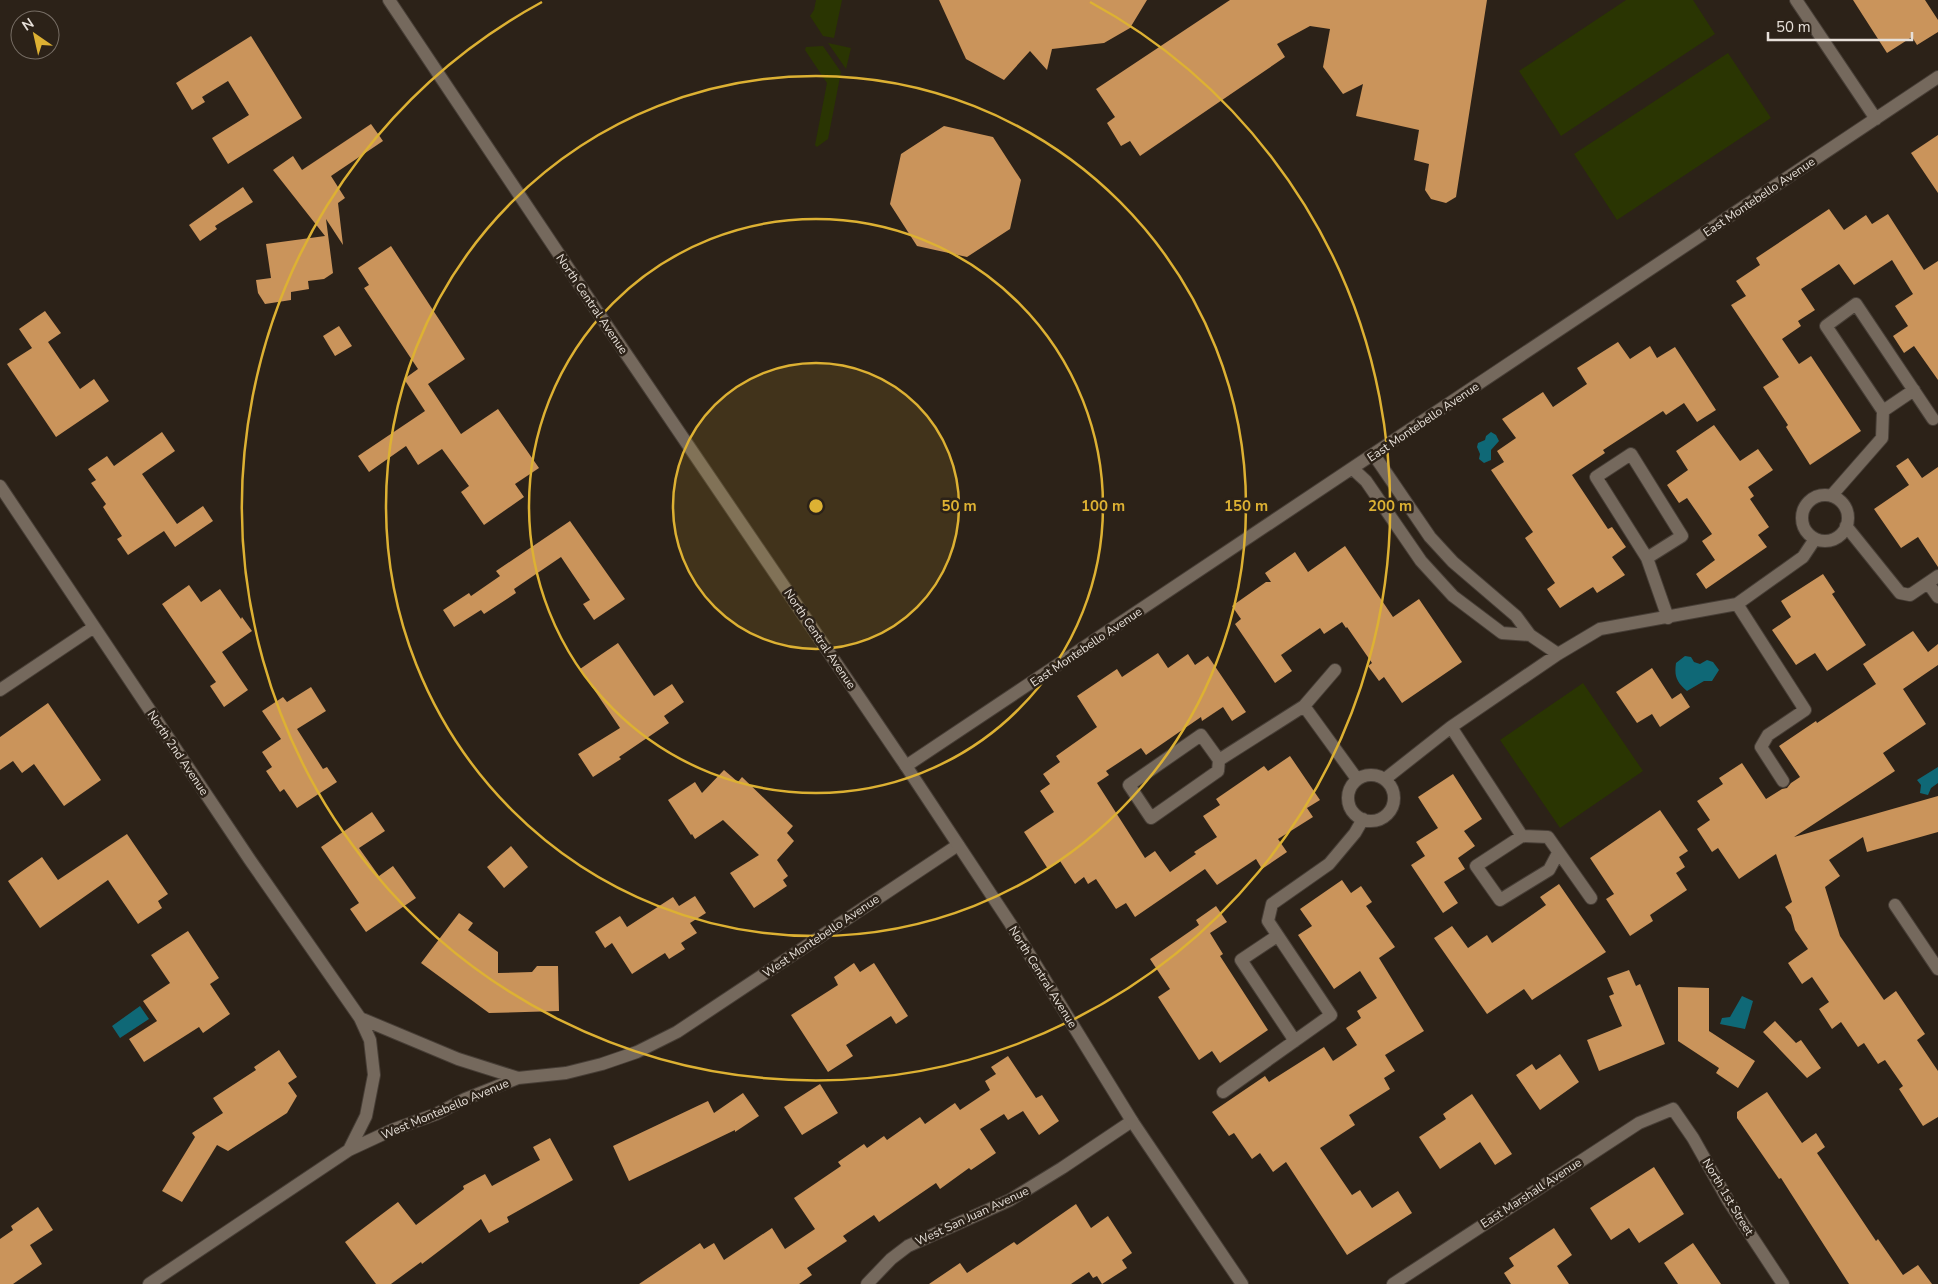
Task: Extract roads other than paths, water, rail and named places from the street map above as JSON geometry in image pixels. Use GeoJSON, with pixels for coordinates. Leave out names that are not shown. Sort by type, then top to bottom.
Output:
{"type":"FeatureCollection","features":[{"type":"Feature","properties":{"kind":"street","name":"North Central Avenue"},"geometry":{"type":"LineString","coordinates":[[389,0],[601,318],[906,766],[1042,974],[1132,1121],[1242,1284]]}},
{"type":"Feature","properties":{"kind":"street"},"geometry":{"type":"LineString","coordinates":[[1796,0],[1876,119]]}},
{"type":"Feature","properties":{"kind":"street","name":"East Montebello Avenue"},"geometry":{"type":"LineString","coordinates":[[906,766],[1938,77]]}},
{"type":"Feature","properties":{"kind":"street"},"geometry":{"type":"LineString","coordinates":[[1832,496],[1882,438],[1883,411],[1826,326],[1856,304],[1932,419]]}},
{"type":"Feature","properties":{"kind":"street"},"geometry":{"type":"LineString","coordinates":[[1883,411],[1914,390]]}},
{"type":"Feature","properties":{"kind":"street"},"geometry":{"type":"LineString","coordinates":[[1647,558],[1682,536],[1631,454],[1596,477],[1647,558],[1668,618]]}},
{"type":"Feature","properties":{"kind":"street"},"geometry":{"type":"LineString","coordinates":[[1374,455],[1430,537],[1453,562],[1516,616],[1530,635],[1558,654]]}},
{"type":"Feature","properties":{"kind":"street"},"geometry":{"type":"LineString","coordinates":[[1353,469],[1366,481],[1421,561],[1453,596],[1502,634],[1530,635]]}},
{"type":"Feature","properties":{"kind":"street","name":"North 2nd Avenue"},"geometry":{"type":"LineString","coordinates":[[0,486],[250,860],[360,1018],[370,1040],[374,1075],[366,1116],[349,1150]]}},
{"type":"Feature","properties":{"kind":"street"},"geometry":{"type":"LineString","coordinates":[[1816,495],[1832,496],[1844,505],[1847,512],[1846,526],[1843,533],[1830,540],[1815,539],[1808,535],[1804,528],[1801,513],[1810,499],[1816,495]]}},
{"type":"Feature","properties":{"kind":"street"},"geometry":{"type":"LineString","coordinates":[[1846,526],[1900,593],[1910,595],[1933,580],[1938,597]]}},
{"type":"Feature","properties":{"kind":"street"},"geometry":{"type":"LineString","coordinates":[[1385,779],[1451,727],[1558,654],[1600,629],[1737,604],[1803,557],[1815,539]]}},
{"type":"Feature","properties":{"kind":"street"},"geometry":{"type":"LineString","coordinates":[[1737,604],[1805,710],[1768,735],[1762,748],[1783,781]]}},
{"type":"Feature","properties":{"kind":"street"},"geometry":{"type":"LineString","coordinates":[[0,690],[94,627]]}},
{"type":"Feature","properties":{"kind":"street"},"geometry":{"type":"LineString","coordinates":[[1219,760],[1304,706],[1335,670]]}},
{"type":"Feature","properties":{"kind":"street"},"geometry":{"type":"LineString","coordinates":[[1304,706],[1357,779]]}},
{"type":"Feature","properties":{"kind":"street"},"geometry":{"type":"LineString","coordinates":[[1451,727],[1522,836]]}},
{"type":"Feature","properties":{"kind":"street"},"geometry":{"type":"LineString","coordinates":[[1201,734],[1219,760],[1218,771],[1151,818],[1128,785],[1201,734]]}},
{"type":"Feature","properties":{"kind":"street"},"geometry":{"type":"LineString","coordinates":[[1371,774],[1385,779],[1394,792],[1392,808],[1381,819],[1373,821],[1363,820],[1352,813],[1347,799],[1351,785],[1357,779],[1371,774]]}},
{"type":"Feature","properties":{"kind":"street"},"geometry":{"type":"LineString","coordinates":[[1223,1092],[1331,1015],[1268,921],[1272,904],[1329,864],[1355,834],[1363,820]]}},
{"type":"Feature","properties":{"kind":"street"},"geometry":{"type":"LineString","coordinates":[[1558,853],[1549,870],[1500,900],[1476,866],[1522,836],[1548,837],[1591,898]]}},
{"type":"Feature","properties":{"kind":"street","name":"West Montebello Avenue"},"geometry":{"type":"LineString","coordinates":[[149,1284],[349,1150],[392,1130],[436,1114],[465,1099],[518,1078],[566,1073],[602,1064],[637,1052],[677,1032],[958,845]]}},
{"type":"Feature","properties":{"kind":"street"},"geometry":{"type":"LineString","coordinates":[[1895,906],[1938,970]]}},
{"type":"Feature","properties":{"kind":"street"},"geometry":{"type":"LineString","coordinates":[[1277,936],[1241,960],[1295,1041]]}},
{"type":"Feature","properties":{"kind":"street"},"geometry":{"type":"LineString","coordinates":[[360,1018],[458,1059],[518,1078]]}},
{"type":"Feature","properties":{"kind":"street","name":"East Marshall Avenue"},"geometry":{"type":"LineString","coordinates":[[1393,1284],[1639,1123],[1673,1109]]}},
{"type":"Feature","properties":{"kind":"street","name":"North 1st Street"},"geometry":{"type":"LineString","coordinates":[[1673,1109],[1693,1138],[1729,1202],[1783,1284]]}},
{"type":"Feature","properties":{"kind":"street","name":"West San Juan Avenue"},"geometry":{"type":"LineString","coordinates":[[867,1284],[891,1259],[908,1246],[1010,1200],[1132,1121]]}},
{"type":"Feature","properties":{"kind":"water"},"geometry":{"type":"Polygon","coordinates":[[[1491,432],[1496,435],[1499,441],[1491,450],[1491,460],[1484,463],[1479,459],[1480,454],[1477,447],[1478,443],[1485,440],[1486,436],[1491,432]]]}},
{"type":"Feature","properties":{"kind":"water"},"geometry":{"type":"Polygon","coordinates":[[[1685,656],[1691,657],[1694,662],[1700,664],[1707,660],[1713,662],[1719,670],[1712,681],[1704,681],[1687,691],[1679,682],[1675,672],[1676,663],[1685,656]]]}},
{"type":"Feature","properties":{"kind":"water"},"geometry":{"type":"Polygon","coordinates":[[[1938,767],[1938,783],[1931,788],[1928,795],[1920,793],[1921,785],[1917,780],[1938,767]]]}},
{"type":"Feature","properties":{"kind":"water"},"geometry":{"type":"Polygon","coordinates":[[[1742,996],[1753,1001],[1745,1029],[1720,1024],[1722,1018],[1730,1017],[1742,996]]]}},
{"type":"Feature","properties":{"kind":"water"},"geometry":{"type":"Polygon","coordinates":[[[140,1006],[149,1019],[120,1038],[112,1026],[140,1006]]]}}]}
